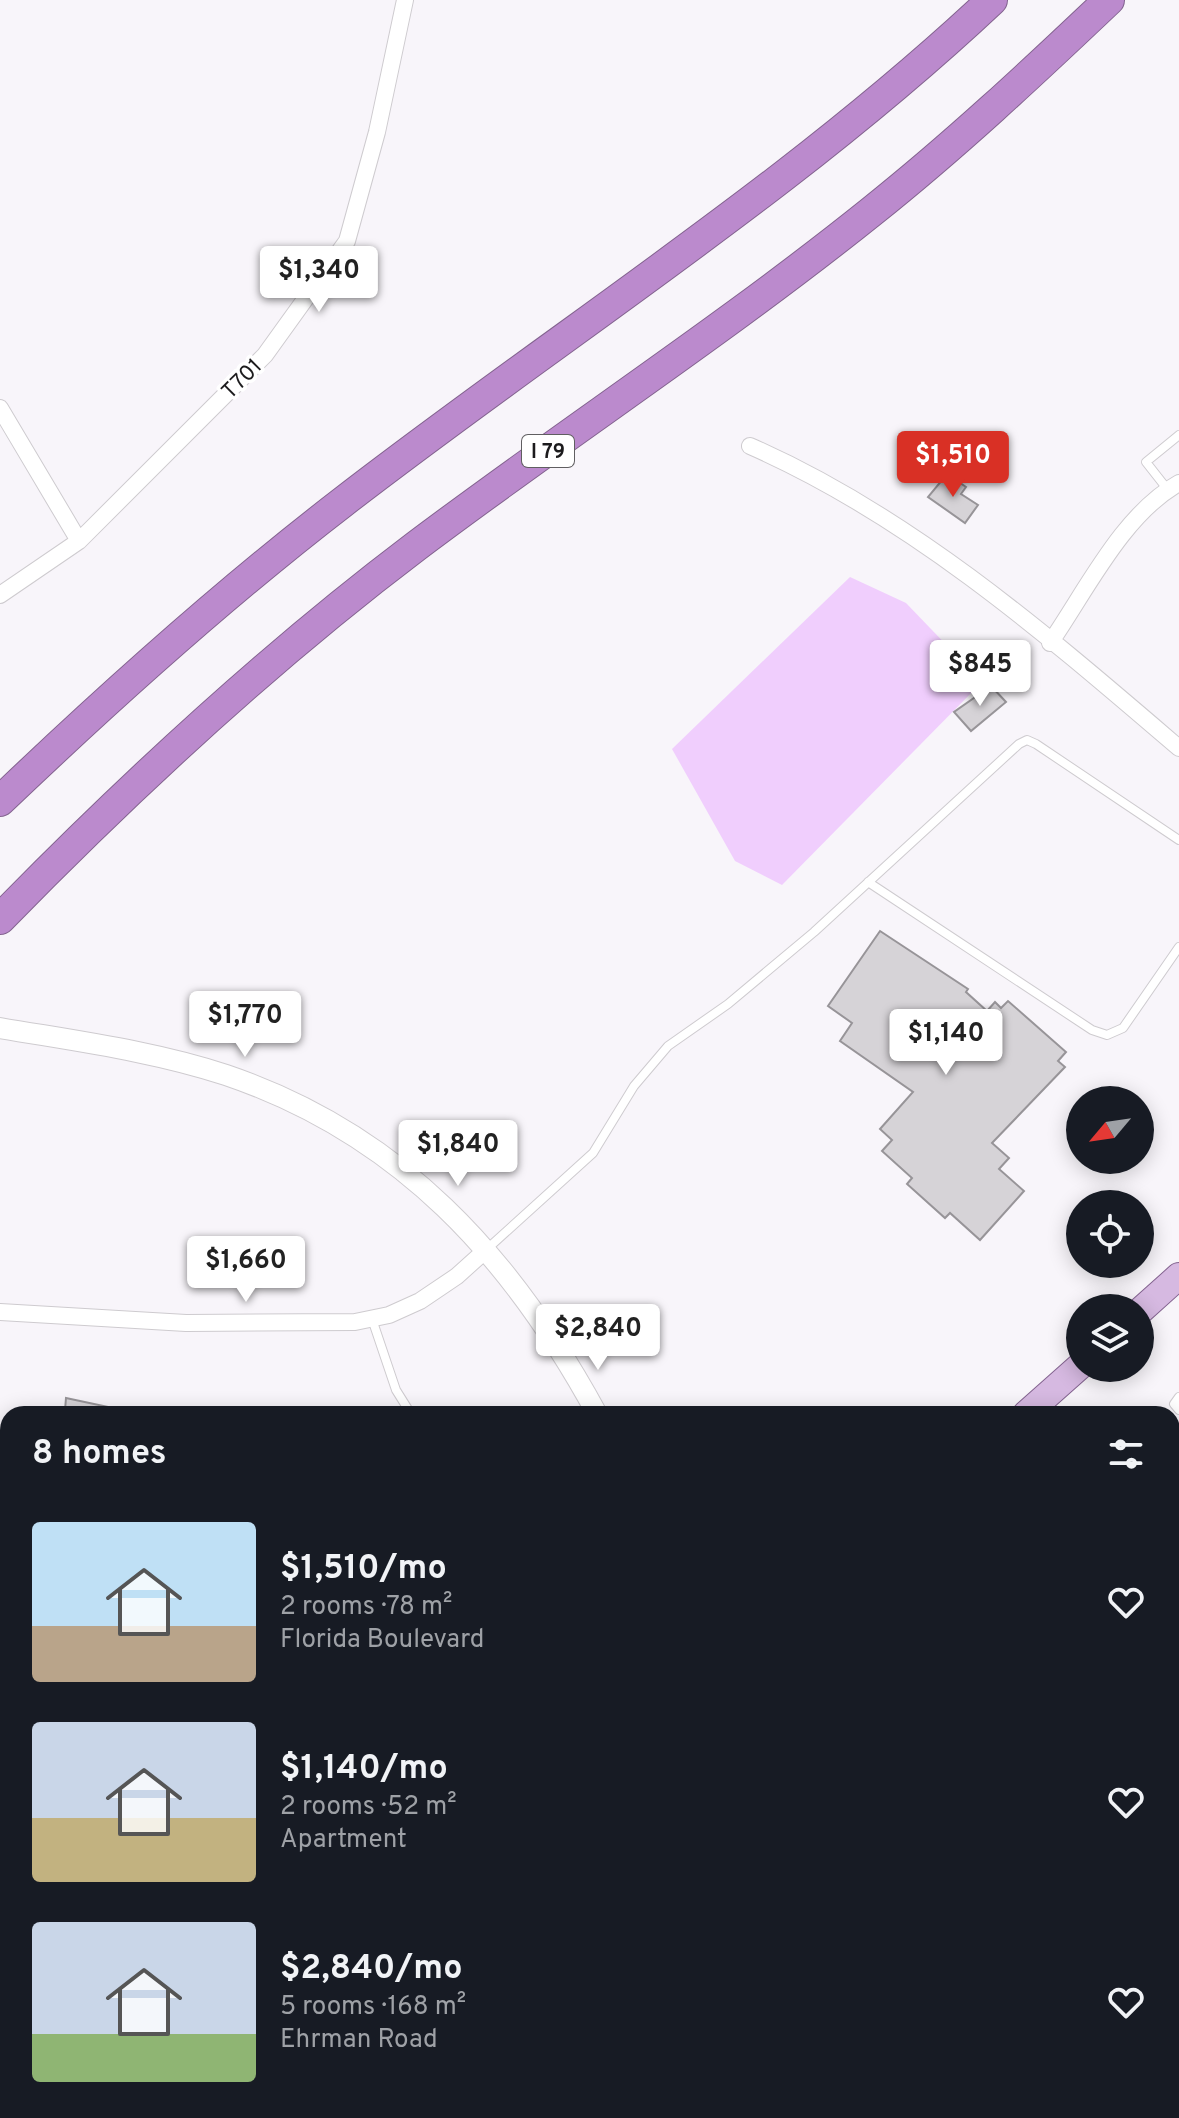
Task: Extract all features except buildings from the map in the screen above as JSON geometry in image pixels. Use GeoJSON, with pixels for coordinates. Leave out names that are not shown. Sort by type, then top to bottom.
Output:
{"type":"FeatureCollection","features":[{"type":"Feature","properties":{"kind":"highway"},"geometry":{"type":"LineString","coordinates":[[0,801],[207,610],[344,501],[808,160],[918,70],[992,0]]}},
{"type":"Feature","properties":{"kind":"highway","name":"I 79"},"geometry":{"type":"LineString","coordinates":[[0,919],[102,815],[237,692],[414,548],[731,319],[869,214],[977,126],[1109,0]]}},
{"type":"Feature","properties":{"kind":"main road"},"geometry":{"type":"LineString","coordinates":[[1154,1298],[1179,1276]]}},
{"type":"Feature","properties":{"kind":"main road"},"geometry":{"type":"LineString","coordinates":[[1035,1406],[1066,1378]]}},
{"type":"Feature","properties":{"kind":"street","name":"T701"},"geometry":{"type":"LineString","coordinates":[[0,595],[79,541],[265,355],[347,241],[377,132],[405,0]]}},
{"type":"Feature","properties":{"kind":"street"},"geometry":{"type":"LineString","coordinates":[[0,408],[79,541]]}},
{"type":"Feature","properties":{"kind":"street"},"geometry":{"type":"LineString","coordinates":[[750,446],[815,475],[915,538],[1179,748]]}},
{"type":"Feature","properties":{"kind":"street"},"geometry":{"type":"LineString","coordinates":[[1050,643],[1123,535],[1147,506],[1173,486]]}},
{"type":"Feature","properties":{"kind":"street"},"geometry":{"type":"LineString","coordinates":[[0,1028],[167,1059],[226,1075],[277,1096],[350,1134],[395,1164],[441,1201],[487,1249],[526,1298],[592,1406]]}},
{"type":"Feature","properties":{"kind":"street"},"geometry":{"type":"LineString","coordinates":[[0,1312],[186,1323],[306,1325],[372,1319],[420,1301],[457,1276],[487,1249]]}},
{"type":"Feature","properties":{"kind":"lane"},"geometry":{"type":"LineString","coordinates":[[1173,486],[1146,462],[1179,435]]}},
{"type":"Feature","properties":{"kind":"lane"},"geometry":{"type":"LineString","coordinates":[[487,1249],[593,1153],[634,1086],[668,1046],[757,981],[1027,740],[1179,840]]}},
{"type":"Feature","properties":{"kind":"lane"},"geometry":{"type":"LineString","coordinates":[[868,882],[1099,1033],[1107,1035],[1123,1028],[1179,947]]}},
{"type":"Feature","properties":{"kind":"lane"},"geometry":{"type":"LineString","coordinates":[[372,1319],[396,1390],[406,1406]]}},
{"type":"Feature","properties":{"kind":"shaded area"},"geometry":{"type":"Polygon","coordinates":[[[850,577],[906,603],[982,682],[782,885],[735,861],[672,749],[850,577]]]}}]}
